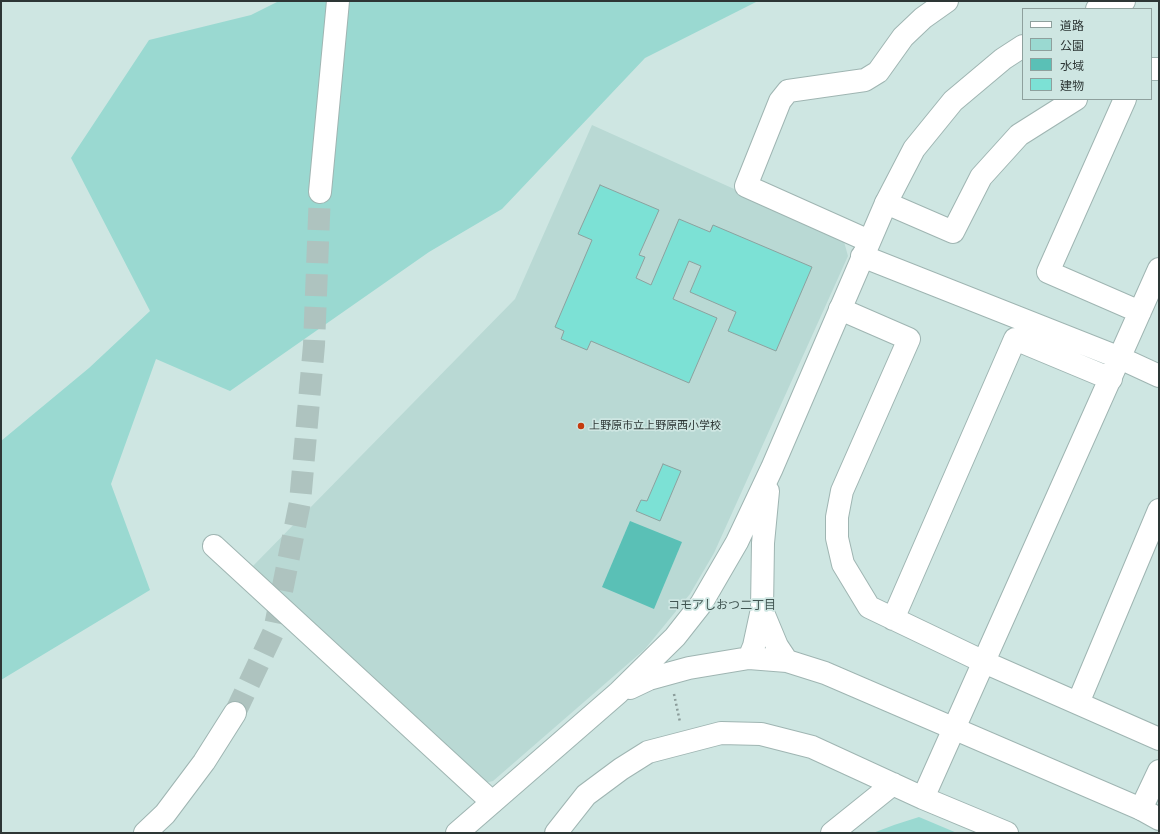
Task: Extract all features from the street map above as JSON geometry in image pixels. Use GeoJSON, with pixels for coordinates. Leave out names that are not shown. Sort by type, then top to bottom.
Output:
{"type":"FeatureCollection","features":[{"type":"Feature","properties":{"kind":"street"},"geometry":{"type":"LineString","coordinates":[[320,192],[338,1]]}},
{"type":"Feature","properties":{"kind":"street"},"geometry":{"type":"LineString","coordinates":[[947,1],[923,18],[903,37],[878,72],[865,80],[788,91],[780,101],[746,186],[866,249],[1123,352],[1159,360]]}},
{"type":"Feature","properties":{"kind":"street"},"geometry":{"type":"LineString","coordinates":[[1100,8],[1124,1]]}},
{"type":"Feature","properties":{"kind":"street"},"geometry":{"type":"LineString","coordinates":[[457,833],[618,693],[675,637],[701,604],[737,542],[772,468],[886,203],[914,148],[954,101],[1002,59],[1022,47]]}},
{"type":"Feature","properties":{"kind":"street"},"geometry":{"type":"LineString","coordinates":[[886,203],[953,232],[981,177],[1019,136],[1074,100]]}},
{"type":"Feature","properties":{"kind":"street"},"geometry":{"type":"LineString","coordinates":[[1125,100],[1048,272],[1140,312]]}},
{"type":"Feature","properties":{"kind":"street"},"geometry":{"type":"LineString","coordinates":[[923,798],[1123,352],[1159,268]]}},
{"type":"Feature","properties":{"kind":"street"},"geometry":{"type":"LineString","coordinates":[[840,309],[909,339],[842,491],[838,517],[836,538],[843,564],[869,607],[984,662],[1159,739]]}},
{"type":"Feature","properties":{"kind":"street"},"geometry":{"type":"LineString","coordinates":[[893,619],[1015,339],[1110,379]]}},
{"type":"Feature","properties":{"kind":"street"},"geometry":{"type":"LineString","coordinates":[[1123,352],[1159,376]]}},
{"type":"Feature","properties":{"kind":"street"},"geometry":{"type":"LineString","coordinates":[[748,658],[754,646],[762,609],[765,516],[772,468]]}},
{"type":"Feature","properties":{"kind":"street"},"geometry":{"type":"LineString","coordinates":[[1078,703],[1159,510]]}},
{"type":"Feature","properties":{"kind":"street"},"geometry":{"type":"LineString","coordinates":[[214,546],[492,802]]}},
{"type":"Feature","properties":{"kind":"street"},"geometry":{"type":"LineString","coordinates":[[762,609],[776,646],[787,661]]}},
{"type":"Feature","properties":{"kind":"street"},"geometry":{"type":"LineString","coordinates":[[618,693],[649,679],[689,668],[748,658],[787,661],[825,674],[1150,814],[1159,771]]}},
{"type":"Feature","properties":{"kind":"street"},"geometry":{"type":"LineString","coordinates":[[145,833],[165,814],[204,762],[235,713]]}},
{"type":"Feature","properties":{"kind":"street"},"geometry":{"type":"LineString","coordinates":[[556,833],[586,795],[621,768],[648,752],[721,733],[761,734],[812,747],[923,798],[1007,833]]}},
{"type":"Feature","properties":{"kind":"street"},"geometry":{"type":"LineString","coordinates":[[832,833],[893,784]]}},
{"type":"Feature","properties":{"kind":"path"},"geometry":{"type":"LineString","coordinates":[[669,674],[685,742]]}},
{"type":"Feature","properties":{"kind":"shaded area","name":"上野原市立上野原西小学校"},"geometry":{"type":"Polygon","coordinates":[[[592,125],[843,238],[848,256],[714,553],[690,594],[645,649],[493,781],[484,783],[252,567],[515,299],[592,125]]]}},
{"type":"Feature","properties":{"kind":"green space"},"geometry":{"type":"Polygon","coordinates":[[[279,1],[758,1],[645,58],[502,209],[429,252],[230,391],[156,359],[111,484],[150,590],[1,680],[1,441],[89,368],[150,311],[71,158],[149,40],[251,15],[279,1]]]}},
{"type":"Feature","properties":{"kind":"green space"},"geometry":{"type":"Polygon","coordinates":[[[919,817],[957,833],[873,833],[894,825],[919,817]]]}},
{"type":"Feature","properties":{"kind":"water"},"geometry":{"type":"Polygon","coordinates":[[[630,521],[682,542],[654,609],[602,587],[630,521]]]}},
{"type":"Feature","properties":{"kind":"building"},"geometry":{"type":"Polygon","coordinates":[[[600,185],[659,210],[639,255],[645,257],[636,278],[651,285],[679,219],[710,232],[713,225],[812,267],[776,351],[728,331],[736,312],[690,292],[701,266],[689,261],[673,299],[717,318],[689,383],[591,341],[587,350],[561,339],[564,331],[555,327],[592,240],[578,234],[600,185]]]}},
{"type":"Feature","properties":{"kind":"building"},"geometry":{"type":"Polygon","coordinates":[[[663,464],[681,471],[660,521],[636,511],[641,500],[647,501],[663,464]]]}},
{"type":"Feature","properties":{"kind":"tunnel"},"geometry":{"type":"LineString","coordinates":[[235,713],[274,631],[300,502],[314,345],[320,192]]}},
{"type":"Feature","properties":{"kind":"place","name":"上野原市立上野原西小学校"},"geometry":{"type":"Point","coordinates":[581,426]}},
{"type":"Feature","properties":{"kind":"district","name":"コモアしおつ二丁目"},"geometry":{"type":"Point","coordinates":[722,606]}}]}
